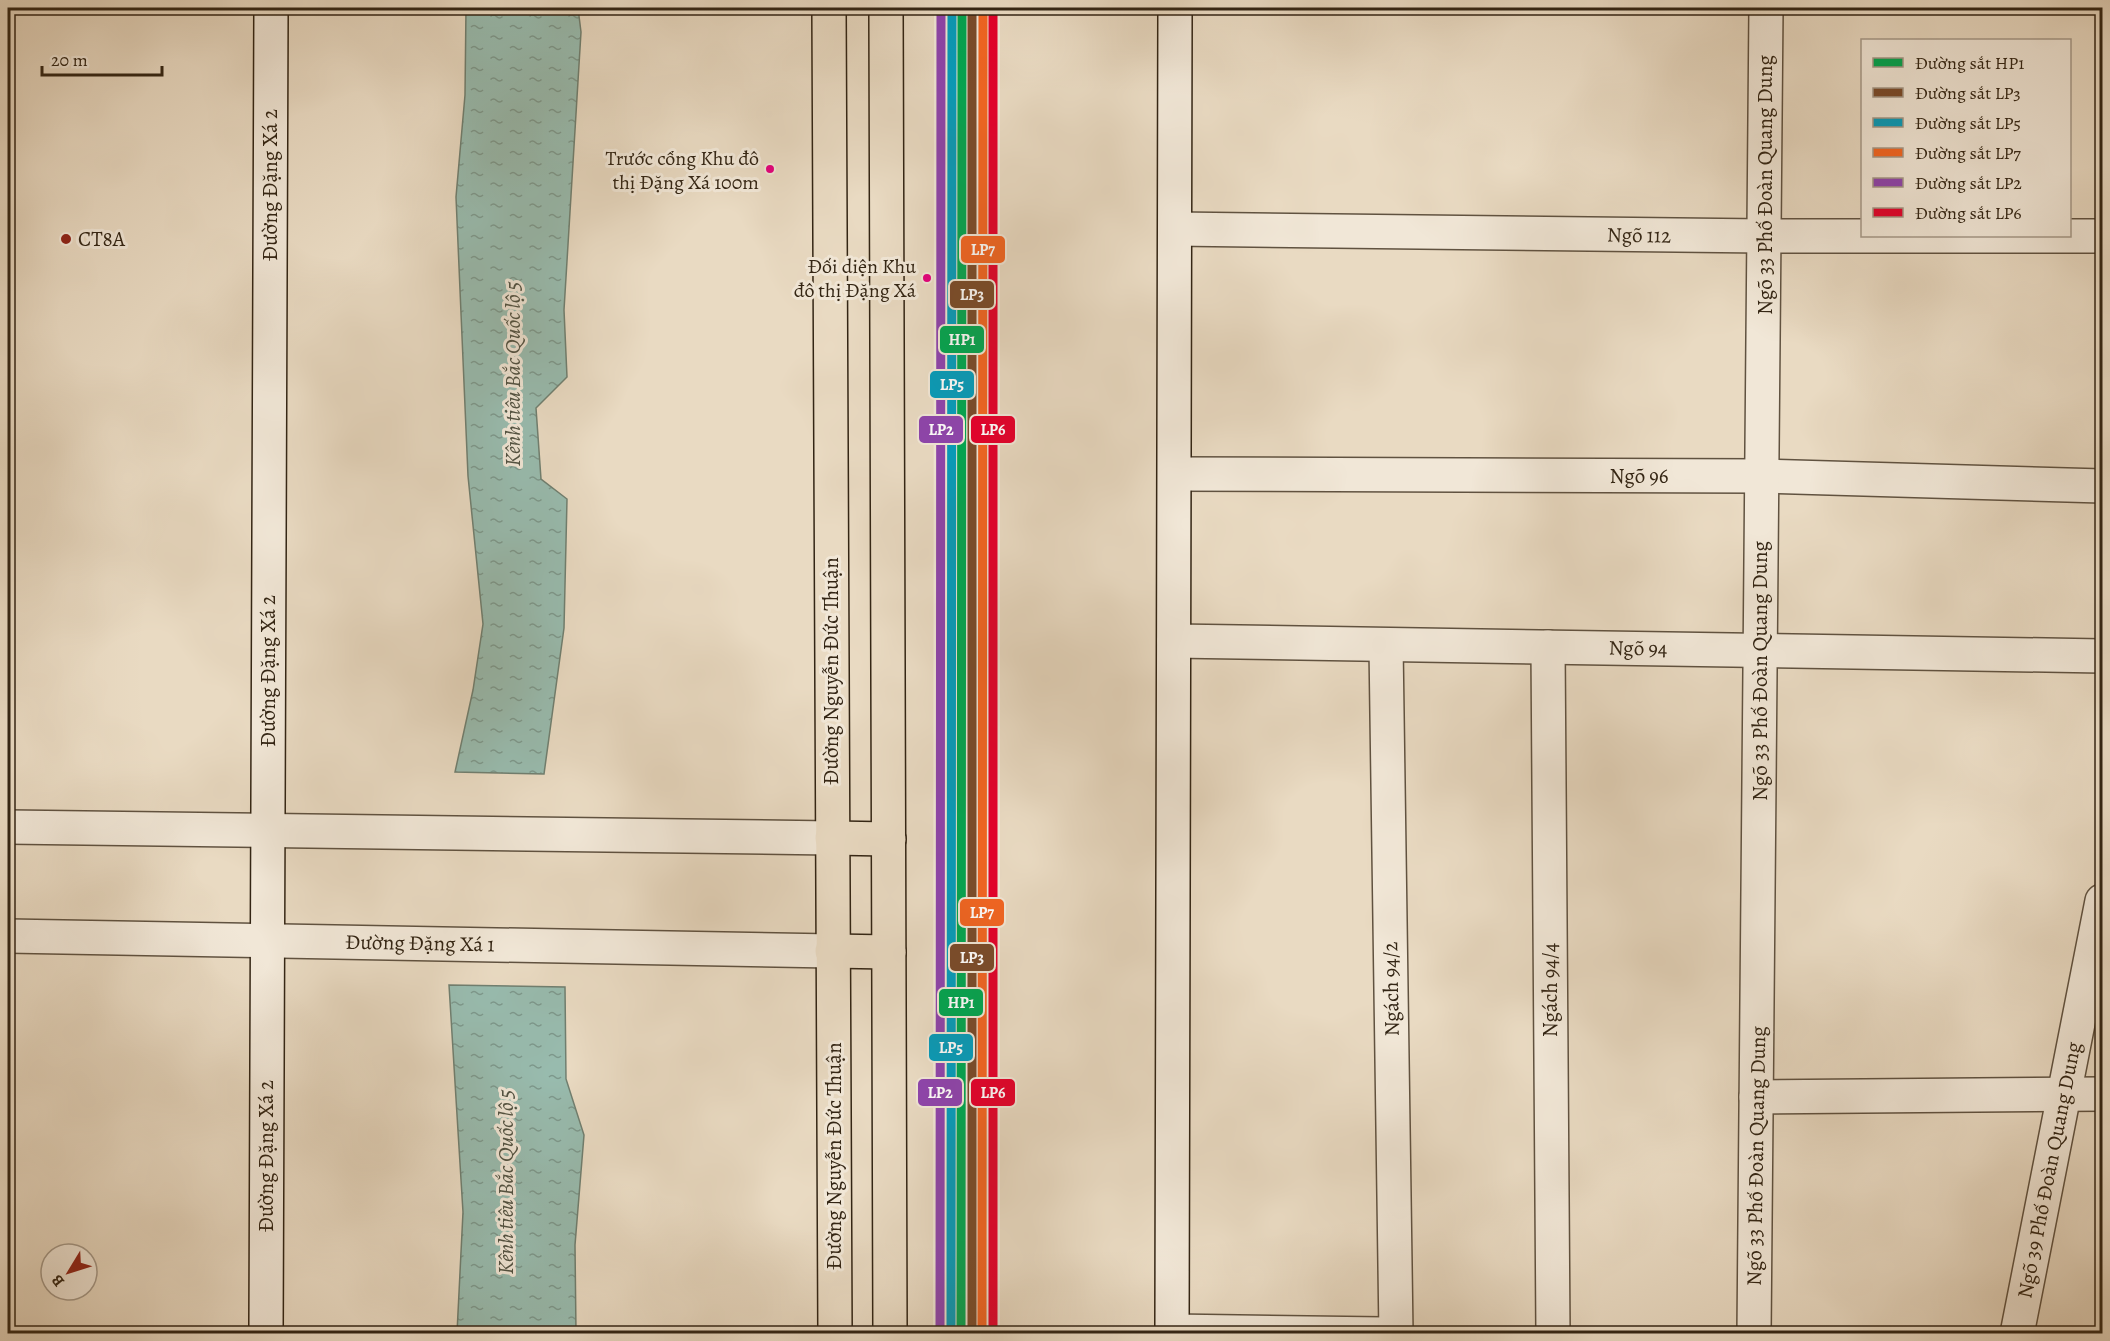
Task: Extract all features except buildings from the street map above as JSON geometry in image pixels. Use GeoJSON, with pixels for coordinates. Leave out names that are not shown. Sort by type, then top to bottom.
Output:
{"type":"FeatureCollection","features":[{"type":"Feature","properties":{"kind":"highway","name":"Đường Nguyễn Đức Thuận"},"geometry":{"type":"LineString","coordinates":[[829,8],[835,1334]]}},
{"type":"Feature","properties":{"kind":"highway"},"geometry":{"type":"LineString","coordinates":[[886,8],[891,1334]]}},
{"type":"Feature","properties":{"kind":"highway"},"geometry":{"type":"LineString","coordinates":[[832,838],[889,839]]}},
{"type":"Feature","properties":{"kind":"highway"},"geometry":{"type":"LineString","coordinates":[[832,951],[889,952]]}},
{"type":"Feature","properties":{"kind":"street","name":"Đường Đặng Xá 2"},"geometry":{"type":"LineString","coordinates":[[266,1334],[271,8]]}},
{"type":"Feature","properties":{"kind":"street"},"geometry":{"type":"LineString","coordinates":[[1175,8],[1172,1332],[1383,1334]]}},
{"type":"Feature","properties":{"kind":"street","name":"Ngõ 33 Phố Đoàn Quang Dung"},"geometry":{"type":"LineString","coordinates":[[1754,1334],[1766,8]]}},
{"type":"Feature","properties":{"kind":"street","name":"Ngõ 112"},"geometry":{"type":"LineString","coordinates":[[1175,229],[1861,236]]}},
{"type":"Feature","properties":{"kind":"street","name":"Ngõ 112"},"geometry":{"type":"LineString","coordinates":[[2071,236],[2103,236]]}},
{"type":"Feature","properties":{"kind":"street","name":"Ngõ 96"},"geometry":{"type":"LineString","coordinates":[[1175,474],[1762,476],[2103,486]]}},
{"type":"Feature","properties":{"kind":"street","name":"Ngõ 94"},"geometry":{"type":"LineString","coordinates":[[1174,641],[2103,656]]}},
{"type":"Feature","properties":{"kind":"street","name":"Ngách 94/2"},"geometry":{"type":"LineString","coordinates":[[1386,645],[1396,1334]]}},
{"type":"Feature","properties":{"kind":"street","name":"Ngách 94/4"},"geometry":{"type":"LineString","coordinates":[[1548,647],[1553,1334]]}},
{"type":"Feature","properties":{"kind":"street"},"geometry":{"type":"LineString","coordinates":[[8,827],[832,838]]}},
{"type":"Feature","properties":{"kind":"street","name":"Ngõ 39 Phố Đoàn Quang Dung"},"geometry":{"type":"LineString","coordinates":[[2017,1334],[2103,900]]}},
{"type":"Feature","properties":{"kind":"street","name":"Đường Đặng Xá 1"},"geometry":{"type":"LineString","coordinates":[[8,936],[832,951]]}},
{"type":"Feature","properties":{"kind":"street"},"geometry":{"type":"LineString","coordinates":[[1756,1097],[2103,1094]]}},
{"type":"Feature","properties":{"kind":"water","name":"Kênh tiêu Bắc Quốc lộ 5"},"geometry":{"type":"Polygon","coordinates":[[[466,8],[578,8],[581,32],[564,310],[567,377],[536,408],[541,479],[567,499],[564,628],[544,774],[455,772],[473,690],[483,624],[468,476],[456,197],[465,95],[466,8]]]}},
{"type":"Feature","properties":{"kind":"water","name":"Kênh tiêu Bắc Quốc lộ 5"},"geometry":{"type":"Polygon","coordinates":[[[449,985],[565,987],[566,1079],[584,1135],[575,1245],[576,1333],[457,1333],[463,1212],[449,985]]]}},
{"type":"Feature","properties":{"kind":"rail line","name":"LP2"},"geometry":{"type":"LineString","coordinates":[[940,1334],[941,8]]}},
{"type":"Feature","properties":{"kind":"rail line","name":"LP5"},"geometry":{"type":"LineString","coordinates":[[951,1334],[952,8]]}},
{"type":"Feature","properties":{"kind":"rail line","name":"HP1"},"geometry":{"type":"LineString","coordinates":[[961,1334],[962,8]]}},
{"type":"Feature","properties":{"kind":"rail line","name":"LP3"},"geometry":{"type":"LineString","coordinates":[[972,8],[972,1334]]}},
{"type":"Feature","properties":{"kind":"rail line","name":"LP7"},"geometry":{"type":"LineString","coordinates":[[982,1334],[983,8]]}},
{"type":"Feature","properties":{"kind":"rail line","name":"LP6"},"geometry":{"type":"LineString","coordinates":[[993,8],[993,1334]]}},
{"type":"Feature","properties":{"kind":"place","name":"Trước cổng Khu đô thị Đặng Xá 100m"},"geometry":{"type":"Point","coordinates":[770,169]}},
{"type":"Feature","properties":{"kind":"place","name":"CT8A"},"geometry":{"type":"Point","coordinates":[66,239]}},
{"type":"Feature","properties":{"kind":"place","name":"Đối diện Khu đô thị Đặng Xá"},"geometry":{"type":"Point","coordinates":[927,278]}}]}
